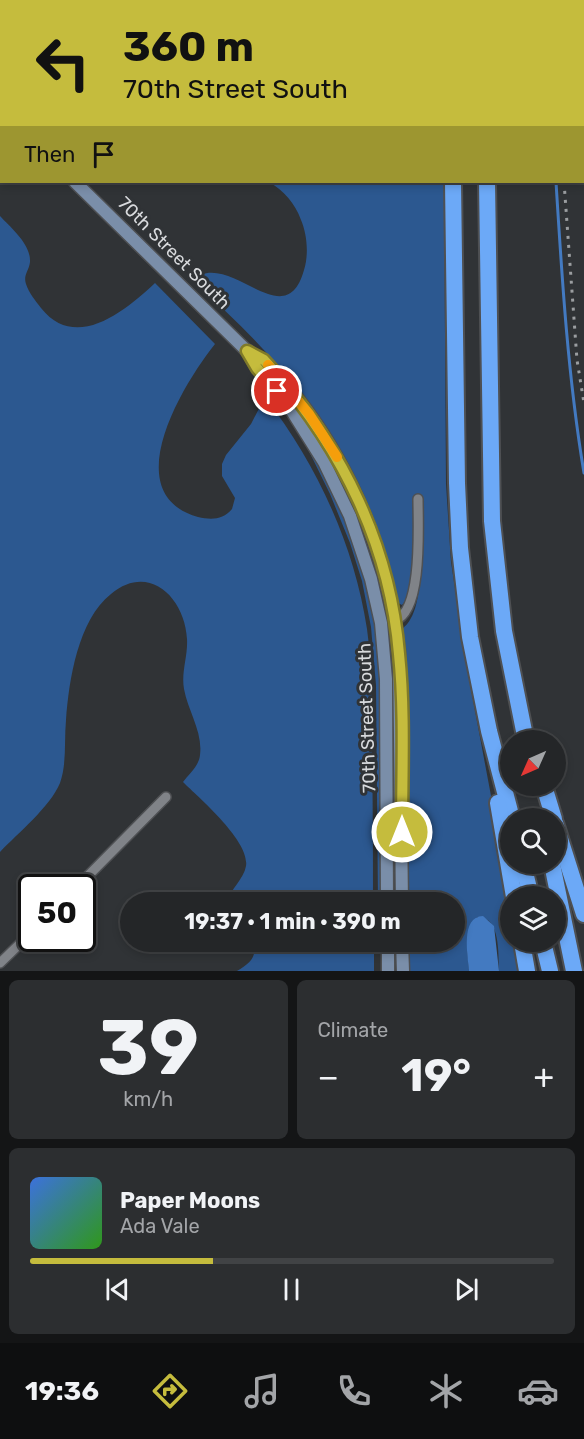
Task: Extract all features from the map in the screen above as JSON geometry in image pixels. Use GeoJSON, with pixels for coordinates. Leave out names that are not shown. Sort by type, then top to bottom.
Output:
{"type":"FeatureCollection","features":[{"type":"Feature","properties":{"kind":"highway"},"geometry":{"type":"LineString","coordinates":[[453,183],[459,538],[470,637],[489,731],[509,808]]}},
{"type":"Feature","properties":{"kind":"highway"},"geometry":{"type":"LineString","coordinates":[[487,183],[490,498],[495,565],[507,652],[524,730]]}},
{"type":"Feature","properties":{"kind":"highway"},"geometry":{"type":"LineString","coordinates":[[507,652],[529,730]]}},
{"type":"Feature","properties":{"kind":"highway"},"geometry":{"type":"LineString","coordinates":[[489,731],[492,774],[512,886]]}},
{"type":"Feature","properties":{"kind":"highway"},"geometry":{"type":"LineString","coordinates":[[566,858],[584,914]]}},
{"type":"Feature","properties":{"kind":"highway"},"geometry":{"type":"LineString","coordinates":[[554,874],[574,971]]}},
{"type":"Feature","properties":{"kind":"highway"},"geometry":{"type":"LineString","coordinates":[[524,952],[527,971]]}},
{"type":"Feature","properties":{"kind":"highway"},"geometry":{"type":"LineString","coordinates":[[545,952],[550,971]]}},
{"type":"Feature","properties":{"kind":"main road","name":"70th Street South"},"geometry":{"type":"LineString","coordinates":[[76,183],[247,351],[257,368],[297,418],[324,462],[350,516],[371,579],[381,624],[386,679],[387,892]]}},
{"type":"Feature","properties":{"kind":"main road","name":"70th Street South"},"geometry":{"type":"LineString","coordinates":[[247,351],[264,360],[323,433],[346,472],[372,532],[385,575],[395,620],[401,680],[402,892]]}},
{"type":"Feature","properties":{"kind":"main road"},"geometry":{"type":"LineString","coordinates":[[388,952],[388,971]]}},
{"type":"Feature","properties":{"kind":"main road"},"geometry":{"type":"LineString","coordinates":[[402,952],[402,971]]}},
{"type":"Feature","properties":{"kind":"street"},"geometry":{"type":"LineString","coordinates":[[395,620],[400,619],[406,612],[413,596],[418,499]]}},
{"type":"Feature","properties":{"kind":"street"},"geometry":{"type":"LineString","coordinates":[[90,874],[166,797]]}},
{"type":"Feature","properties":{"kind":"street"},"geometry":{"type":"LineString","coordinates":[[0,963],[18,945]]}},
{"type":"Feature","properties":{"kind":"shaded area"},"geometry":{"type":"Polygon","coordinates":[[[270,183],[444,183],[446,484],[451,562],[467,668],[500,844],[500,874],[506,874],[508,886],[500,886],[500,952],[520,952],[524,971],[499,971],[497,937],[494,929],[485,918],[477,917],[467,948],[469,971],[408,971],[408,952],[465,952],[465,892],[408,892],[407,682],[402,629],[411,619],[419,586],[420,546],[415,496],[412,571],[407,597],[402,605],[398,603],[386,552],[369,506],[348,463],[324,424],[264,350],[192,280],[207,273],[223,274],[270,295],[284,296],[295,289],[306,264],[307,244],[299,214],[284,193],[270,183]]]}},
{"type":"Feature","properties":{"kind":"shaded area"},"geometry":{"type":"Polygon","coordinates":[[[0,216],[24,243],[30,262],[25,281],[41,308],[55,321],[69,327],[85,327],[100,323],[129,305],[155,283],[215,344],[187,385],[164,437],[159,463],[162,486],[174,505],[198,517],[208,519],[221,517],[232,509],[235,498],[222,476],[222,464],[226,455],[251,424],[265,397],[284,423],[317,478],[343,536],[353,566],[367,629],[372,695],[373,892],[232,892],[245,871],[245,856],[240,845],[222,821],[183,782],[198,763],[200,755],[199,738],[184,689],[183,676],[187,645],[185,624],[172,598],[151,583],[139,582],[125,585],[111,594],[90,619],[73,669],[67,704],[64,768],[60,783],[49,801],[0,852],[0,216]]]}},
{"type":"Feature","properties":{"kind":"shaded area"},"geometry":{"type":"Polygon","coordinates":[[[304,441],[340,508],[358,555],[371,603],[378,659],[380,705],[381,892],[378,892],[376,685],[371,627],[362,581],[350,543],[330,494],[304,441]]]}},
{"type":"Feature","properties":{"kind":"shaded area"},"geometry":{"type":"Polygon","coordinates":[[[483,916],[494,926],[499,971],[469,971],[468,930],[476,918],[483,916]]]}},
{"type":"Feature","properties":{"kind":"shaded area"},"geometry":{"type":"Polygon","coordinates":[[[254,952],[374,952],[374,971],[237,971],[252,959],[254,952]]]}},
{"type":"Feature","properties":{"kind":"waterway"},"geometry":{"type":"LineString","coordinates":[[556,183],[570,364],[584,473]]}},
{"type":"Feature","properties":{"kind":"railway"},"geometry":{"type":"LineString","coordinates":[[564,183],[577,360],[584,403]]}},
{"type":"Feature","properties":{"kind":"slow traffic"},"geometry":{"type":"LineString","coordinates":[[268,365],[309,414],[337,457]]}},
{"type":"Feature","properties":{"kind":"route"},"geometry":{"type":"LineString","coordinates":[[277,391],[257,368],[247,351],[264,360],[323,433],[355,490],[372,532],[385,575],[395,620],[400,666],[402,832]]}}]}
